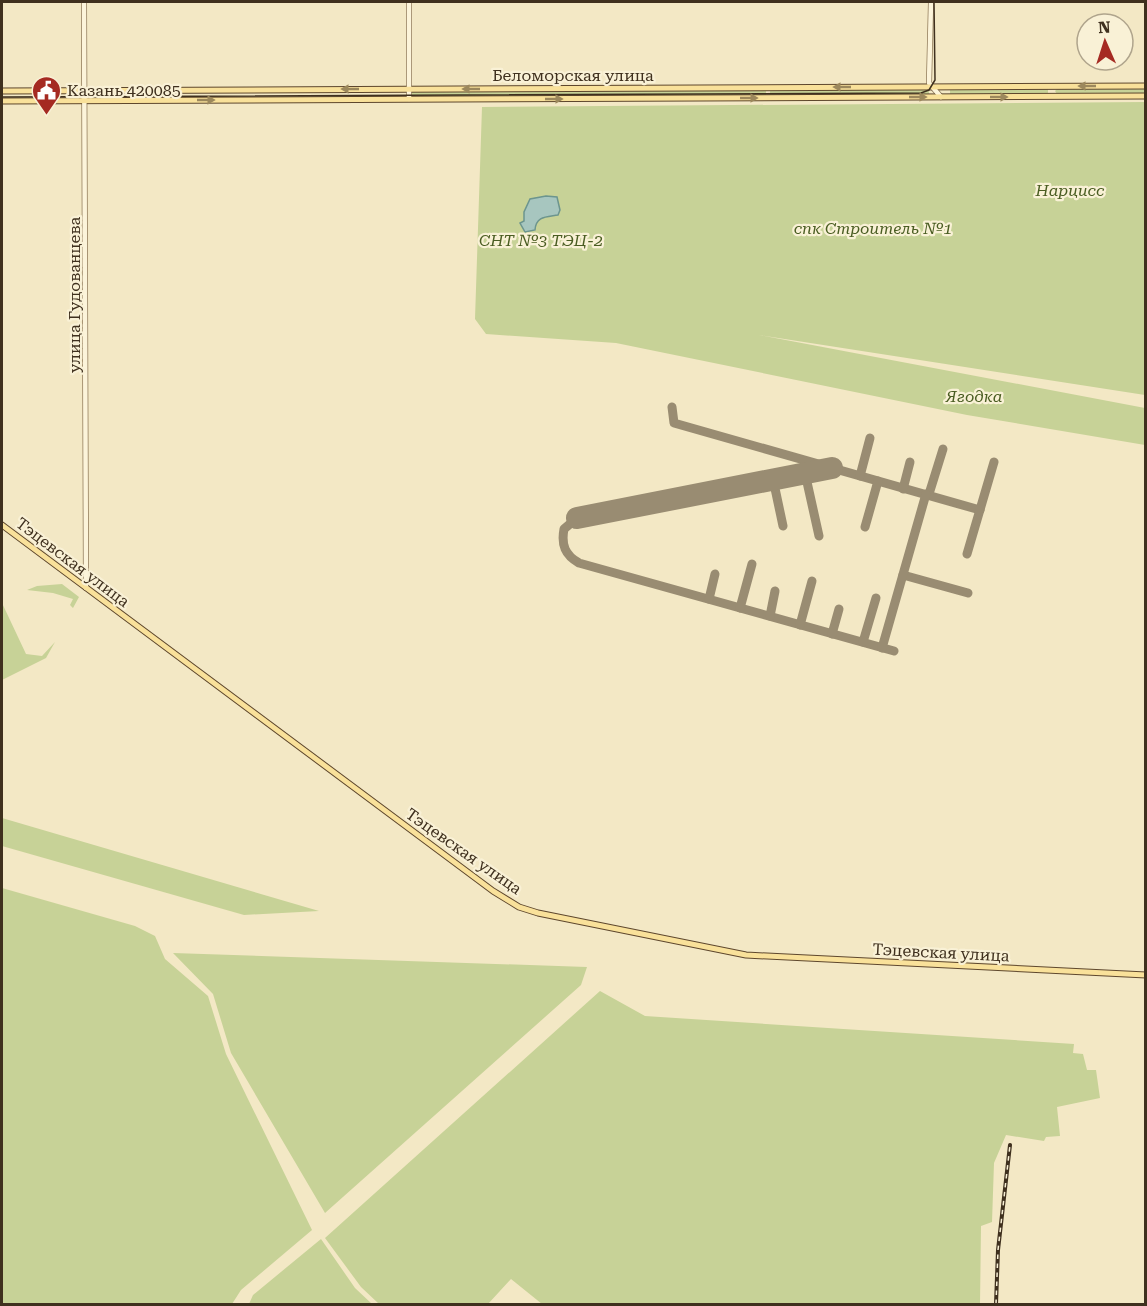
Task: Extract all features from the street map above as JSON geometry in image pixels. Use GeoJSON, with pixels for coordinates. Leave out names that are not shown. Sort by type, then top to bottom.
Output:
{"type":"FeatureCollection","features":[{"type":"Feature","properties":{"kind":"main road"},"geometry":{"type":"LineString","coordinates":[[1051,86],[1051,97]]}},
{"type":"Feature","properties":{"kind":"main road","name":"Беломорская улица"},"geometry":{"type":"LineString","coordinates":[[2,91],[1146,86]]}},
{"type":"Feature","properties":{"kind":"main road"},"geometry":{"type":"LineString","coordinates":[[244,90],[244,100]]}},
{"type":"Feature","properties":{"kind":"main road","name":"Беломорская улица"},"geometry":{"type":"LineString","coordinates":[[2,101],[1146,96]]}},
{"type":"Feature","properties":{"kind":"main road","name":"Тэцевская улица"},"geometry":{"type":"LineString","coordinates":[[2,525],[493,891],[519,907],[746,955],[1146,975]]}},
{"type":"Feature","properties":{"kind":"street","name":"улица Гудованцева"},"geometry":{"type":"LineString","coordinates":[[84,2],[86,588]]}},
{"type":"Feature","properties":{"kind":"street"},"geometry":{"type":"LineString","coordinates":[[409,2],[409,99]]}},
{"type":"Feature","properties":{"kind":"street"},"geometry":{"type":"LineString","coordinates":[[931,2],[931,87],[940,97]]}},
{"type":"Feature","properties":{"kind":"green space"},"geometry":{"type":"Polygon","coordinates":[[[1145,88],[1146,94],[1057,94],[1055,91],[1057,89],[1145,88]]]}},
{"type":"Feature","properties":{"kind":"green space"},"geometry":{"type":"Polygon","coordinates":[[[766,89],[766,96],[411,97],[410,90],[766,89]]]}},
{"type":"Feature","properties":{"kind":"green space"},"geometry":{"type":"Polygon","coordinates":[[[770,89],[929,90],[929,96],[770,96],[770,89]]]}},
{"type":"Feature","properties":{"kind":"green space"},"geometry":{"type":"Polygon","coordinates":[[[950,89],[1048,89],[1048,94],[950,95],[950,89]]]}},
{"type":"Feature","properties":{"kind":"green space"},"geometry":{"type":"Polygon","coordinates":[[[1145,102],[1145,395],[759,335],[1145,408],[1145,445],[967,415],[616,343],[486,334],[475,319],[482,107],[1145,102]]]}},
{"type":"Feature","properties":{"kind":"green space"},"geometry":{"type":"Polygon","coordinates":[[[62,584],[79,597],[73,608],[70,605],[73,599],[53,593],[27,590],[37,586],[62,584]]]}},
{"type":"Feature","properties":{"kind":"green space"},"geometry":{"type":"Polygon","coordinates":[[[2,603],[26,654],[42,656],[55,642],[46,658],[2,680],[2,603]]]}},
{"type":"Feature","properties":{"kind":"green space"},"geometry":{"type":"Polygon","coordinates":[[[2,818],[319,911],[244,915],[2,846],[2,818]]]}},
{"type":"Feature","properties":{"kind":"green space"},"geometry":{"type":"Polygon","coordinates":[[[2,888],[135,926],[155,936],[165,959],[208,996],[226,1054],[312,1230],[241,1290],[232,1304],[2,1304],[2,888]]]}},
{"type":"Feature","properties":{"kind":"green space"},"geometry":{"type":"Polygon","coordinates":[[[173,953],[587,967],[581,985],[325,1213],[231,1053],[213,994],[173,953]]]}},
{"type":"Feature","properties":{"kind":"green space"},"geometry":{"type":"Polygon","coordinates":[[[600,991],[645,1016],[1074,1044],[1073,1053],[1083,1054],[1087,1070],[1096,1070],[1100,1098],[1057,1107],[1060,1136],[1046,1137],[1044,1141],[1006,1135],[994,1163],[992,1222],[981,1226],[980,1304],[542,1304],[511,1279],[488,1304],[379,1304],[361,1287],[325,1238],[600,991]]]}},
{"type":"Feature","properties":{"kind":"green space"},"geometry":{"type":"Polygon","coordinates":[[[321,1239],[355,1288],[372,1304],[249,1304],[253,1295],[321,1239]]]}},
{"type":"Feature","properties":{"kind":"water"},"geometry":{"type":"Polygon","coordinates":[[[546,196],[557,197],[560,210],[558,215],[542,218],[537,222],[535,230],[525,232],[520,223],[524,221],[524,212],[530,199],[546,196]]]}},
{"type":"Feature","properties":{"kind":"taxiway"},"geometry":{"type":"LineString","coordinates":[[672,407],[674,423],[980,510]]}},
{"type":"Feature","properties":{"kind":"taxiway"},"geometry":{"type":"LineString","coordinates":[[860,476],[870,438]]}},
{"type":"Feature","properties":{"kind":"taxiway"},"geometry":{"type":"LineString","coordinates":[[929,494],[943,449]]}},
{"type":"Feature","properties":{"kind":"taxiway"},"geometry":{"type":"LineString","coordinates":[[903,489],[910,462]]}},
{"type":"Feature","properties":{"kind":"taxiway"},"geometry":{"type":"LineString","coordinates":[[967,554],[994,462]]}},
{"type":"Feature","properties":{"kind":"taxiway"},"geometry":{"type":"LineString","coordinates":[[805,473],[819,536]]}},
{"type":"Feature","properties":{"kind":"taxiway"},"geometry":{"type":"LineString","coordinates":[[773,479],[783,526]]}},
{"type":"Feature","properties":{"kind":"taxiway"},"geometry":{"type":"LineString","coordinates":[[865,527],[878,481]]}},
{"type":"Feature","properties":{"kind":"taxiway"},"geometry":{"type":"LineString","coordinates":[[882,648],[926,494]]}},
{"type":"Feature","properties":{"kind":"taxiway"},"geometry":{"type":"LineString","coordinates":[[577,518],[564,529],[563,540],[567,553],[579,563],[894,651]]}},
{"type":"Feature","properties":{"kind":"taxiway"},"geometry":{"type":"LineString","coordinates":[[740,608],[752,564]]}},
{"type":"Feature","properties":{"kind":"taxiway"},"geometry":{"type":"LineString","coordinates":[[709,599],[715,574]]}},
{"type":"Feature","properties":{"kind":"taxiway"},"geometry":{"type":"LineString","coordinates":[[903,575],[968,593]]}},
{"type":"Feature","properties":{"kind":"taxiway"},"geometry":{"type":"LineString","coordinates":[[800,625],[812,581]]}},
{"type":"Feature","properties":{"kind":"taxiway"},"geometry":{"type":"LineString","coordinates":[[770,616],[775,591]]}},
{"type":"Feature","properties":{"kind":"taxiway"},"geometry":{"type":"LineString","coordinates":[[863,642],[876,598]]}},
{"type":"Feature","properties":{"kind":"taxiway"},"geometry":{"type":"LineString","coordinates":[[832,634],[839,609]]}},
{"type":"Feature","properties":{"kind":"runway"},"geometry":{"type":"LineString","coordinates":[[577,518],[832,468]]}},
{"type":"Feature","properties":{"kind":"tram line"},"geometry":{"type":"LineString","coordinates":[[2,97],[921,93],[929,90],[935,80],[934,2]]}},
{"type":"Feature","properties":{"kind":"railway"},"geometry":{"type":"LineString","coordinates":[[996,1304],[998,1250],[1010,1145]]}},
{"type":"Feature","properties":{"kind":"place","name":"Казань 420085"},"geometry":{"type":"Point","coordinates":[46,116]}},
{"type":"Feature","properties":{"kind":"park label","name":"Нарцисс"},"geometry":{"type":"Point","coordinates":[1070,190]}},
{"type":"Feature","properties":{"kind":"park label","name":"спк Строитель №1"},"geometry":{"type":"Point","coordinates":[873,228]}},
{"type":"Feature","properties":{"kind":"park label","name":"СНТ №3 ТЭЦ-2"},"geometry":{"type":"Point","coordinates":[541,240]}},
{"type":"Feature","properties":{"kind":"park label","name":"Ягодка"},"geometry":{"type":"Point","coordinates":[974,396]}}]}
